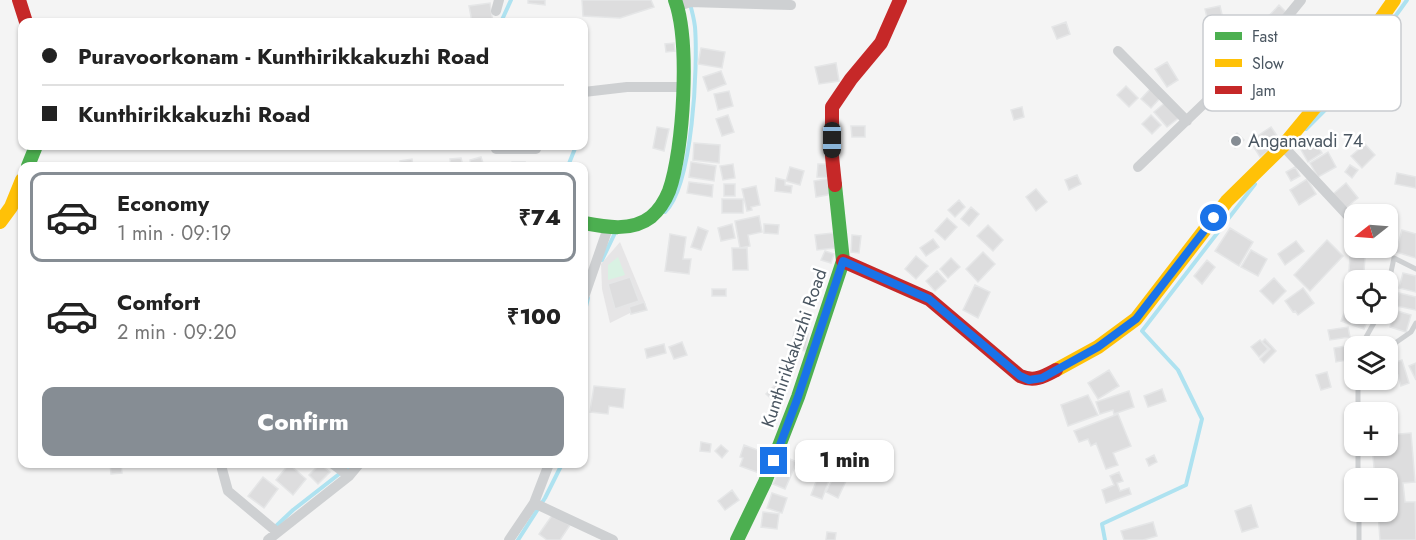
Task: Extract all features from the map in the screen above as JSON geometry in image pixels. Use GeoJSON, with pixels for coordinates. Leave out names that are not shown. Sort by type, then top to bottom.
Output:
{"type":"FeatureCollection","features":[{"type":"Feature","properties":{"kind":"street"},"geometry":{"type":"LineString","coordinates":[[19,0],[25,18]]}},
{"type":"Feature","properties":{"kind":"street","name":"Kunthirikkakuzhi Road"},"geometry":{"type":"LineString","coordinates":[[737,540],[765,482],[798,397],[843,261],[832,156],[832,107],[850,79],[881,43],[900,0]]}},
{"type":"Feature","properties":{"kind":"street"},"geometry":{"type":"LineString","coordinates":[[1289,15],[1301,0]]}},
{"type":"Feature","properties":{"kind":"street"},"geometry":{"type":"LineString","coordinates":[[1383,15],[1394,0]]}},
{"type":"Feature","properties":{"kind":"street"},"geometry":{"type":"LineString","coordinates":[[588,224],[612,227],[638,225],[657,212],[668,192],[676,156],[683,87],[685,44],[677,3],[791,5]]}},
{"type":"Feature","properties":{"kind":"street"},"geometry":{"type":"LineString","coordinates":[[1118,51],[1187,121]]}},
{"type":"Feature","properties":{"kind":"street"},"geometry":{"type":"LineString","coordinates":[[588,92],[627,87],[683,87]]}},
{"type":"Feature","properties":{"kind":"street"},"geometry":{"type":"LineString","coordinates":[[1138,167],[1203,105]]}},
{"type":"Feature","properties":{"kind":"street"},"geometry":{"type":"LineString","coordinates":[[843,261],[929,299],[1020,376],[1029,380],[1042,378],[1098,347],[1136,319],[1227,201],[1283,146],[1312,111]]}},
{"type":"Feature","properties":{"kind":"street"},"geometry":{"type":"LineString","coordinates":[[1283,146],[1344,211]]}},
{"type":"Feature","properties":{"kind":"street"},"geometry":{"type":"LineString","coordinates":[[0,222],[11,207],[18,190]]}},
{"type":"Feature","properties":{"kind":"street"},"geometry":{"type":"LineString","coordinates":[[588,287],[612,227]]}},
{"type":"Feature","properties":{"kind":"street"},"geometry":{"type":"LineString","coordinates":[[338,468],[349,476]]}},
{"type":"Feature","properties":{"kind":"street"},"geometry":{"type":"LineString","coordinates":[[222,469],[228,491],[272,536],[349,476],[356,468]]}},
{"type":"Feature","properties":{"kind":"street"},"geometry":{"type":"LineString","coordinates":[[509,540],[534,503],[547,468]]}},
{"type":"Feature","properties":{"kind":"street"},"geometry":{"type":"LineString","coordinates":[[534,503],[613,540]]}},
{"type":"Feature","properties":{"kind":"lane"},"geometry":{"type":"LineString","coordinates":[[1391,270],[1394,258],[1416,269]]}},
{"type":"Feature","properties":{"kind":"lane"},"geometry":{"type":"LineString","coordinates":[[1398,341],[1411,332],[1416,322]]}},
{"type":"Feature","properties":{"kind":"lane"},"geometry":{"type":"LineString","coordinates":[[1359,522],[1359,540]]}},
{"type":"Feature","properties":{"kind":"shaded area"},"geometry":{"type":"Polygon","coordinates":[[[620,242],[646,305],[610,323],[602,289],[601,264],[620,242]]]}},
{"type":"Feature","properties":{"kind":"green space"},"geometry":{"type":"Polygon","coordinates":[[[618,257],[625,275],[608,280],[608,265],[618,257]]]}},
{"type":"Feature","properties":{"kind":"building"},"geometry":{"type":"Polygon","coordinates":[[[528,0],[545,0],[545,5],[528,3],[528,0]]]}},
{"type":"Feature","properties":{"kind":"building"},"geometry":{"type":"Polygon","coordinates":[[[582,0],[651,0],[654,7],[620,18],[583,16],[582,0]]]}},
{"type":"Feature","properties":{"kind":"building"},"geometry":{"type":"Polygon","coordinates":[[[490,3],[492,18],[471,18],[469,6],[490,3]]]}},
{"type":"Feature","properties":{"kind":"building"},"geometry":{"type":"Polygon","coordinates":[[[1279,5],[1288,14],[1287,15],[1270,15],[1279,5]]]}},
{"type":"Feature","properties":{"kind":"building"},"geometry":{"type":"Polygon","coordinates":[[[1220,6],[1222,15],[1206,15],[1205,9],[1220,6]]]}},
{"type":"Feature","properties":{"kind":"building"},"geometry":{"type":"Polygon","coordinates":[[[1066,22],[1070,34],[1057,39],[1052,27],[1066,22]]]}},
{"type":"Feature","properties":{"kind":"building"},"geometry":{"type":"Polygon","coordinates":[[[674,43],[675,51],[666,52],[665,44],[674,43]]]}},
{"type":"Feature","properties":{"kind":"building"},"geometry":{"type":"Polygon","coordinates":[[[701,48],[725,52],[722,68],[698,64],[701,48]]]}},
{"type":"Feature","properties":{"kind":"building"},"geometry":{"type":"Polygon","coordinates":[[[1167,62],[1178,80],[1167,87],[1155,69],[1167,62]]]}},
{"type":"Feature","properties":{"kind":"building"},"geometry":{"type":"Polygon","coordinates":[[[836,63],[839,81],[819,84],[815,67],[836,63]]]}},
{"type":"Feature","properties":{"kind":"building"},"geometry":{"type":"Polygon","coordinates":[[[721,71],[726,84],[708,91],[703,77],[721,71]]]}},
{"type":"Feature","properties":{"kind":"building"},"geometry":{"type":"Polygon","coordinates":[[[1126,86],[1138,98],[1129,107],[1117,95],[1126,86]]]}},
{"type":"Feature","properties":{"kind":"building"},"geometry":{"type":"Polygon","coordinates":[[[1151,88],[1161,97],[1151,108],[1141,99],[1151,88]]]}},
{"type":"Feature","properties":{"kind":"building"},"geometry":{"type":"Polygon","coordinates":[[[729,91],[733,106],[718,110],[714,94],[729,91]]]}},
{"type":"Feature","properties":{"kind":"building"},"geometry":{"type":"Polygon","coordinates":[[[1167,101],[1180,117],[1167,127],[1154,112],[1167,101]]]}},
{"type":"Feature","properties":{"kind":"building"},"geometry":{"type":"Polygon","coordinates":[[[1022,107],[1024,117],[1014,120],[1011,110],[1022,107]]]}},
{"type":"Feature","properties":{"kind":"building"},"geometry":{"type":"Polygon","coordinates":[[[728,115],[734,132],[722,136],[716,119],[728,115]]]}},
{"type":"Feature","properties":{"kind":"building"},"geometry":{"type":"Polygon","coordinates":[[[1151,115],[1161,125],[1152,134],[1142,124],[1151,115]]]}},
{"type":"Feature","properties":{"kind":"building"},"geometry":{"type":"Polygon","coordinates":[[[851,126],[865,126],[865,137],[852,137],[851,126]]]}},
{"type":"Feature","properties":{"kind":"building"},"geometry":{"type":"Polygon","coordinates":[[[657,127],[669,129],[664,151],[653,148],[657,127]]]}},
{"type":"Feature","properties":{"kind":"building"},"geometry":{"type":"Polygon","coordinates":[[[1271,127],[1282,143],[1260,157],[1250,141],[1271,127]]]}},
{"type":"Feature","properties":{"kind":"building","name":"Anganavadi 74"},"geometry":{"type":"Polygon","coordinates":[[[1237,133],[1244,140],[1235,148],[1229,141],[1237,133]]]}},
{"type":"Feature","properties":{"kind":"building"},"geometry":{"type":"Polygon","coordinates":[[[1313,139],[1322,153],[1308,162],[1300,148],[1313,139]]]}},
{"type":"Feature","properties":{"kind":"building"},"geometry":{"type":"Polygon","coordinates":[[[694,143],[720,145],[719,163],[693,160],[694,143]]]}},
{"type":"Feature","properties":{"kind":"building"},"geometry":{"type":"Polygon","coordinates":[[[1365,144],[1375,155],[1362,168],[1351,156],[1365,144]]]}},
{"type":"Feature","properties":{"kind":"building"},"geometry":{"type":"Polygon","coordinates":[[[1328,152],[1336,167],[1318,177],[1310,163],[1328,152]]]}},
{"type":"Feature","properties":{"kind":"building"},"geometry":{"type":"Polygon","coordinates":[[[481,157],[483,162],[470,162],[470,160],[481,157]]]}},
{"type":"Feature","properties":{"kind":"building"},"geometry":{"type":"Polygon","coordinates":[[[461,158],[462,162],[450,162],[450,159],[461,158]]]}},
{"type":"Feature","properties":{"kind":"building"},"geometry":{"type":"Polygon","coordinates":[[[412,159],[412,162],[400,162],[412,159]]]}},
{"type":"Feature","properties":{"kind":"building"},"geometry":{"type":"Polygon","coordinates":[[[691,162],[716,166],[714,181],[689,177],[691,162]]]}},
{"type":"Feature","properties":{"kind":"building"},"geometry":{"type":"Polygon","coordinates":[[[733,164],[735,178],[723,180],[720,166],[733,164]]]}},
{"type":"Feature","properties":{"kind":"building"},"geometry":{"type":"Polygon","coordinates":[[[818,164],[831,164],[830,178],[817,177],[818,164]]]}},
{"type":"Feature","properties":{"kind":"building"},"geometry":{"type":"Polygon","coordinates":[[[1350,165],[1358,170],[1352,178],[1345,172],[1350,165]]]}},
{"type":"Feature","properties":{"kind":"building"},"geometry":{"type":"Polygon","coordinates":[[[790,167],[804,171],[800,185],[786,181],[790,167]]]}},
{"type":"Feature","properties":{"kind":"building"},"geometry":{"type":"Polygon","coordinates":[[[1295,167],[1300,176],[1291,181],[1286,172],[1295,167]]]}},
{"type":"Feature","properties":{"kind":"building"},"geometry":{"type":"Polygon","coordinates":[[[1397,173],[1416,177],[1416,188],[1395,184],[1397,173]]]}},
{"type":"Feature","properties":{"kind":"building"},"geometry":{"type":"Polygon","coordinates":[[[1077,175],[1081,184],[1069,190],[1065,180],[1077,175]]]}},
{"type":"Feature","properties":{"kind":"building"},"geometry":{"type":"Polygon","coordinates":[[[776,178],[785,180],[785,185],[792,186],[791,193],[775,191],[776,178]]]}},
{"type":"Feature","properties":{"kind":"building"},"geometry":{"type":"Polygon","coordinates":[[[831,178],[833,194],[816,197],[814,181],[831,178]]]}},
{"type":"Feature","properties":{"kind":"building"},"geometry":{"type":"Polygon","coordinates":[[[1307,179],[1316,194],[1299,205],[1290,190],[1307,179]]]}},
{"type":"Feature","properties":{"kind":"building"},"geometry":{"type":"Polygon","coordinates":[[[689,182],[713,185],[712,197],[687,193],[689,182]]]}},
{"type":"Feature","properties":{"kind":"building"},"geometry":{"type":"Polygon","coordinates":[[[1346,183],[1358,198],[1350,204],[1344,204],[1344,209],[1333,194],[1346,183]]]}},
{"type":"Feature","properties":{"kind":"building"},"geometry":{"type":"Polygon","coordinates":[[[724,184],[735,184],[735,196],[724,196],[724,184]]]}},
{"type":"Feature","properties":{"kind":"building"},"geometry":{"type":"Polygon","coordinates":[[[756,186],[760,205],[751,207],[752,210],[747,211],[742,189],[756,186]]]}},
{"type":"Feature","properties":{"kind":"building"},"geometry":{"type":"Polygon","coordinates":[[[1036,189],[1047,202],[1036,211],[1026,197],[1036,189]]]}},
{"type":"Feature","properties":{"kind":"building"},"geometry":{"type":"Polygon","coordinates":[[[722,199],[743,199],[743,213],[722,213],[722,199]]]}},
{"type":"Feature","properties":{"kind":"building"},"geometry":{"type":"Polygon","coordinates":[[[959,200],[965,207],[955,217],[948,210],[959,200]]]}},
{"type":"Feature","properties":{"kind":"building"},"geometry":{"type":"Polygon","coordinates":[[[971,207],[979,214],[969,226],[961,219],[971,207]]]}},
{"type":"Feature","properties":{"kind":"building"},"geometry":{"type":"Polygon","coordinates":[[[759,216],[762,232],[748,235],[750,246],[740,248],[735,221],[759,216]]]}},
{"type":"Feature","properties":{"kind":"building"},"geometry":{"type":"Polygon","coordinates":[[[947,218],[957,227],[945,240],[935,231],[947,218]]]}},
{"type":"Feature","properties":{"kind":"building"},"geometry":{"type":"Polygon","coordinates":[[[732,224],[735,238],[721,241],[718,228],[732,224]]]}},
{"type":"Feature","properties":{"kind":"building"},"geometry":{"type":"Polygon","coordinates":[[[764,224],[779,225],[778,234],[764,233],[764,224]]]}},
{"type":"Feature","properties":{"kind":"building"},"geometry":{"type":"Polygon","coordinates":[[[988,225],[1003,240],[993,251],[977,236],[988,225]]]}},
{"type":"Feature","properties":{"kind":"building"},"geometry":{"type":"Polygon","coordinates":[[[698,227],[708,231],[701,250],[691,247],[698,227]]]}},
{"type":"Feature","properties":{"kind":"building"},"geometry":{"type":"Polygon","coordinates":[[[1230,228],[1253,242],[1239,266],[1215,251],[1230,228]]]}},
{"type":"Feature","properties":{"kind":"building"},"geometry":{"type":"Polygon","coordinates":[[[1402,230],[1416,234],[1416,258],[1398,253],[1402,230]]]}},
{"type":"Feature","properties":{"kind":"building"},"geometry":{"type":"Polygon","coordinates":[[[833,233],[835,248],[817,250],[815,235],[833,233]]]}},
{"type":"Feature","properties":{"kind":"building"},"geometry":{"type":"Polygon","coordinates":[[[670,234],[686,237],[683,259],[691,259],[689,274],[665,271],[670,234]]]}},
{"type":"Feature","properties":{"kind":"building"},"geometry":{"type":"Polygon","coordinates":[[[852,235],[861,236],[859,253],[851,252],[852,235]]]}},
{"type":"Feature","properties":{"kind":"building"},"geometry":{"type":"Polygon","coordinates":[[[933,239],[939,247],[926,256],[920,248],[933,239]]]}},
{"type":"Feature","properties":{"kind":"building"},"geometry":{"type":"Polygon","coordinates":[[[1327,240],[1343,256],[1310,291],[1294,275],[1327,240]]]}},
{"type":"Feature","properties":{"kind":"building"},"geometry":{"type":"Polygon","coordinates":[[[1296,241],[1304,251],[1285,265],[1278,254],[1296,241]]]}},
{"type":"Feature","properties":{"kind":"building"},"geometry":{"type":"Polygon","coordinates":[[[732,248],[747,248],[748,270],[733,270],[732,248]]]}},
{"type":"Feature","properties":{"kind":"building"},"geometry":{"type":"Polygon","coordinates":[[[1251,250],[1267,259],[1258,276],[1241,267],[1251,250]]]}},
{"type":"Feature","properties":{"kind":"building"},"geometry":{"type":"Polygon","coordinates":[[[825,251],[834,254],[831,263],[821,260],[825,251]]]}},
{"type":"Feature","properties":{"kind":"building"},"geometry":{"type":"Polygon","coordinates":[[[983,252],[995,264],[978,282],[966,269],[983,252]]]}},
{"type":"Feature","properties":{"kind":"building"},"geometry":{"type":"Polygon","coordinates":[[[916,256],[928,266],[916,279],[905,269],[916,256]]]}},
{"type":"Feature","properties":{"kind":"building"},"geometry":{"type":"Polygon","coordinates":[[[951,258],[960,267],[948,278],[940,269],[951,258]]]}},
{"type":"Feature","properties":{"kind":"building"},"geometry":{"type":"Polygon","coordinates":[[[1350,258],[1365,258],[1364,270],[1349,270],[1350,258]]]}},
{"type":"Feature","properties":{"kind":"building"},"geometry":{"type":"Polygon","coordinates":[[[1207,260],[1215,267],[1202,284],[1194,276],[1207,260]]]}},
{"type":"Feature","properties":{"kind":"building"},"geometry":{"type":"Polygon","coordinates":[[[937,271],[946,281],[935,291],[926,281],[937,271]]]}},
{"type":"Feature","properties":{"kind":"building"},"geometry":{"type":"Polygon","coordinates":[[[1403,273],[1416,276],[1416,292],[1399,288],[1403,273]]]}},
{"type":"Feature","properties":{"kind":"building"},"geometry":{"type":"Polygon","coordinates":[[[630,277],[639,301],[615,309],[608,284],[630,277]]]}},
{"type":"Feature","properties":{"kind":"building"},"geometry":{"type":"Polygon","coordinates":[[[1274,278],[1286,291],[1273,304],[1260,291],[1274,278]]]}},
{"type":"Feature","properties":{"kind":"building"},"geometry":{"type":"Polygon","coordinates":[[[975,285],[990,292],[978,318],[963,310],[975,285]]]}},
{"type":"Feature","properties":{"kind":"building"},"geometry":{"type":"Polygon","coordinates":[[[1303,288],[1314,303],[1298,315],[1285,301],[1303,288]]]}},
{"type":"Feature","properties":{"kind":"building"},"geometry":{"type":"Polygon","coordinates":[[[712,289],[726,289],[726,296],[712,296],[712,289]]]}},
{"type":"Feature","properties":{"kind":"building"},"geometry":{"type":"Polygon","coordinates":[[[1399,293],[1416,297],[1416,310],[1398,306],[1399,293]]]}},
{"type":"Feature","properties":{"kind":"building"},"geometry":{"type":"Polygon","coordinates":[[[644,302],[647,310],[631,314],[629,307],[644,302]]]}},
{"type":"Feature","properties":{"kind":"building"},"geometry":{"type":"Polygon","coordinates":[[[1398,311],[1411,315],[1406,332],[1390,327],[1391,324],[1398,324],[1398,311]]]}},
{"type":"Feature","properties":{"kind":"building"},"geometry":{"type":"Polygon","coordinates":[[[1350,324],[1366,324],[1364,329],[1350,324]]]}},
{"type":"Feature","properties":{"kind":"building"},"geometry":{"type":"Polygon","coordinates":[[[1348,327],[1350,336],[1330,340],[1328,330],[1348,327]]]}},
{"type":"Feature","properties":{"kind":"building"},"geometry":{"type":"Polygon","coordinates":[[[794,332],[808,334],[806,351],[791,348],[794,332]]]}},
{"type":"Feature","properties":{"kind":"building"},"geometry":{"type":"Polygon","coordinates":[[[1265,339],[1276,351],[1264,363],[1260,359],[1270,349],[1262,342],[1265,339]]]}},
{"type":"Feature","properties":{"kind":"building"},"geometry":{"type":"Polygon","coordinates":[[[1260,340],[1268,349],[1259,357],[1251,347],[1260,340]]]}},
{"type":"Feature","properties":{"kind":"building"},"geometry":{"type":"Polygon","coordinates":[[[682,342],[687,355],[674,359],[669,347],[682,342]]]}},
{"type":"Feature","properties":{"kind":"building"},"geometry":{"type":"Polygon","coordinates":[[[664,344],[666,353],[647,358],[645,349],[664,344]]]}},
{"type":"Feature","properties":{"kind":"building"},"geometry":{"type":"Polygon","coordinates":[[[1344,346],[1344,361],[1336,362],[1334,348],[1344,346]]]}},
{"type":"Feature","properties":{"kind":"building"},"geometry":{"type":"Polygon","coordinates":[[[1402,360],[1409,383],[1401,386],[1398,375],[1398,361],[1402,360]]]}},
{"type":"Feature","properties":{"kind":"building"},"geometry":{"type":"Polygon","coordinates":[[[1416,363],[1416,380],[1409,366],[1416,363]]]}},
{"type":"Feature","properties":{"kind":"building"},"geometry":{"type":"Polygon","coordinates":[[[1109,370],[1119,386],[1098,399],[1088,383],[1109,370]]]}},
{"type":"Feature","properties":{"kind":"building"},"geometry":{"type":"Polygon","coordinates":[[[1327,372],[1331,387],[1321,390],[1316,375],[1327,372]]]}},
{"type":"Feature","properties":{"kind":"building"},"geometry":{"type":"Polygon","coordinates":[[[776,384],[786,394],[776,403],[766,394],[776,384]]]}},
{"type":"Feature","properties":{"kind":"building"},"geometry":{"type":"Polygon","coordinates":[[[594,386],[625,389],[623,408],[609,406],[608,414],[590,412],[594,386]]]}},
{"type":"Feature","properties":{"kind":"building"},"geometry":{"type":"Polygon","coordinates":[[[1162,389],[1166,401],[1148,407],[1144,396],[1162,389]]]}},
{"type":"Feature","properties":{"kind":"building"},"geometry":{"type":"Polygon","coordinates":[[[1129,391],[1134,407],[1114,414],[1113,410],[1100,414],[1096,402],[1129,391]]]}},
{"type":"Feature","properties":{"kind":"building"},"geometry":{"type":"Polygon","coordinates":[[[1088,395],[1098,415],[1068,426],[1061,405],[1088,395]]]}},
{"type":"Feature","properties":{"kind":"building"},"geometry":{"type":"Polygon","coordinates":[[[1118,414],[1131,446],[1113,453],[1118,465],[1106,469],[1096,443],[1091,446],[1088,439],[1079,442],[1074,431],[1118,414]]]}},
{"type":"Feature","properties":{"kind":"building"},"geometry":{"type":"Polygon","coordinates":[[[1411,433],[1415,482],[1403,483],[1405,502],[1415,502],[1416,540],[1380,540],[1379,522],[1398,522],[1398,468],[1374,468],[1373,456],[1398,456],[1398,434],[1411,433]]]}},
{"type":"Feature","properties":{"kind":"building"},"geometry":{"type":"Polygon","coordinates":[[[701,442],[711,444],[710,452],[700,451],[701,442]]]}},
{"type":"Feature","properties":{"kind":"building"},"geometry":{"type":"Polygon","coordinates":[[[721,445],[728,451],[722,458],[715,451],[721,445]]]}},
{"type":"Feature","properties":{"kind":"building"},"geometry":{"type":"Polygon","coordinates":[[[744,445],[768,454],[762,474],[740,466],[744,445]]]}},
{"type":"Feature","properties":{"kind":"building"},"geometry":{"type":"Polygon","coordinates":[[[1154,455],[1157,462],[1149,466],[1146,459],[1154,455]]]}},
{"type":"Feature","properties":{"kind":"building"},"geometry":{"type":"Polygon","coordinates":[[[785,457],[797,462],[785,489],[773,484],[785,457]]]}},
{"type":"Feature","properties":{"kind":"building"},"geometry":{"type":"Polygon","coordinates":[[[801,466],[812,467],[811,475],[801,474],[801,466]]]}},
{"type":"Feature","properties":{"kind":"building"},"geometry":{"type":"Polygon","coordinates":[[[110,468],[121,468],[122,473],[111,474],[110,468]]]}},
{"type":"Feature","properties":{"kind":"building"},"geometry":{"type":"Polygon","coordinates":[[[286,468],[294,468],[306,479],[293,495],[276,480],[286,468]]]}},
{"type":"Feature","properties":{"kind":"building"},"geometry":{"type":"Polygon","coordinates":[[[316,468],[325,468],[330,472],[318,484],[309,475],[316,468]]]}},
{"type":"Feature","properties":{"kind":"building"},"geometry":{"type":"Polygon","coordinates":[[[820,471],[831,475],[822,499],[811,495],[820,471]]]}},
{"type":"Feature","properties":{"kind":"building"},"geometry":{"type":"Polygon","coordinates":[[[1119,472],[1123,481],[1117,483],[1120,491],[1129,488],[1131,494],[1106,503],[1102,490],[1114,485],[1110,476],[1119,472]]]}},
{"type":"Feature","properties":{"kind":"building"},"geometry":{"type":"Polygon","coordinates":[[[835,474],[847,479],[838,498],[826,492],[835,474]]]}},
{"type":"Feature","properties":{"kind":"building"},"geometry":{"type":"Polygon","coordinates":[[[263,477],[278,489],[264,508],[248,496],[263,477]]]}},
{"type":"Feature","properties":{"kind":"building"},"geometry":{"type":"Polygon","coordinates":[[[732,490],[739,500],[725,510],[718,501],[732,490]]]}},
{"type":"Feature","properties":{"kind":"building"},"geometry":{"type":"Polygon","coordinates":[[[772,493],[787,498],[782,513],[767,508],[772,493]]]}},
{"type":"Feature","properties":{"kind":"building"},"geometry":{"type":"Polygon","coordinates":[[[1251,505],[1258,527],[1242,532],[1235,511],[1251,505]]]}},
{"type":"Feature","properties":{"kind":"building"},"geometry":{"type":"Polygon","coordinates":[[[763,512],[779,514],[777,529],[761,527],[763,512]]]}},
{"type":"Feature","properties":{"kind":"building"},"geometry":{"type":"Polygon","coordinates":[[[553,514],[570,525],[560,540],[547,540],[539,534],[553,514]]]}},
{"type":"Feature","properties":{"kind":"building"},"geometry":{"type":"Polygon","coordinates":[[[1153,522],[1157,536],[1143,540],[1124,540],[1121,531],[1153,522]]]}},
{"type":"Feature","properties":{"kind":"building"},"geometry":{"type":"Polygon","coordinates":[[[827,532],[836,533],[835,540],[826,540],[827,532]]]}},
{"type":"Feature","properties":{"kind":"waterway"},"geometry":{"type":"LineString","coordinates":[[503,18],[511,0]]}},
{"type":"Feature","properties":{"kind":"waterway"},"geometry":{"type":"LineString","coordinates":[[1396,15],[1407,0]]}},
{"type":"Feature","properties":{"kind":"waterway"},"geometry":{"type":"LineString","coordinates":[[665,212],[674,198],[682,177],[692,124],[696,45],[690,4]]}},
{"type":"Feature","properties":{"kind":"waterway"},"geometry":{"type":"LineString","coordinates":[[1306,129],[1324,111]]}},
{"type":"Feature","properties":{"kind":"waterway"},"geometry":{"type":"LineString","coordinates":[[570,162],[574,150]]}},
{"type":"Feature","properties":{"kind":"waterway"},"geometry":{"type":"LineString","coordinates":[[1105,540],[1102,524],[1186,485],[1202,419],[1178,370],[1142,331],[1255,184]]}},
{"type":"Feature","properties":{"kind":"waterway"},"geometry":{"type":"LineString","coordinates":[[602,260],[615,233]]}},
{"type":"Feature","properties":{"kind":"waterway"},"geometry":{"type":"LineString","coordinates":[[275,527],[347,468]]}},
{"type":"Feature","properties":{"kind":"waterway"},"geometry":{"type":"LineString","coordinates":[[518,540],[545,498],[560,468]]}},
{"type":"Feature","properties":{"kind":"traffic: fast"},"geometry":{"type":"LineString","coordinates":[[588,224],[627,227],[644,222],[659,209],[669,191],[678,149],[684,67],[680,18],[675,0]]}},
{"type":"Feature","properties":{"kind":"traffic: fast"},"geometry":{"type":"LineString","coordinates":[[30,162],[34,150]]}},
{"type":"Feature","properties":{"kind":"traffic: fast"},"geometry":{"type":"LineString","coordinates":[[737,540],[765,482],[798,397],[843,261],[835,185]]}},
{"type":"Feature","properties":{"kind":"traffic: slow"},"geometry":{"type":"LineString","coordinates":[[1383,15],[1394,0]]}},
{"type":"Feature","properties":{"kind":"traffic: slow"},"geometry":{"type":"LineString","coordinates":[[1056,370],[1098,347],[1136,319],[1227,201],[1283,146],[1312,111]]}},
{"type":"Feature","properties":{"kind":"traffic: slow"},"geometry":{"type":"LineString","coordinates":[[0,222],[11,207],[18,190]]}},
{"type":"Feature","properties":{"kind":"traffic: jam"},"geometry":{"type":"LineString","coordinates":[[19,0],[25,18]]}},
{"type":"Feature","properties":{"kind":"traffic: jam"},"geometry":{"type":"LineString","coordinates":[[835,185],[832,156],[832,107],[851,79],[881,43],[900,0]]}},
{"type":"Feature","properties":{"kind":"traffic: jam"},"geometry":{"type":"LineString","coordinates":[[843,261],[929,299],[1020,376],[1030,379],[1038,378],[1056,370]]}},
{"type":"Feature","properties":{"kind":"place","name":"Anganavadi 74"},"geometry":{"type":"Point","coordinates":[1236,141]}},
{"type":"Feature","properties":{"kind":"route"},"geometry":{"type":"LineString","coordinates":[[774,461],[798,397],[843,261],[929,299],[1010,369],[1029,380],[1042,378],[1098,347],[1136,319],[1214,218]]}}]}
